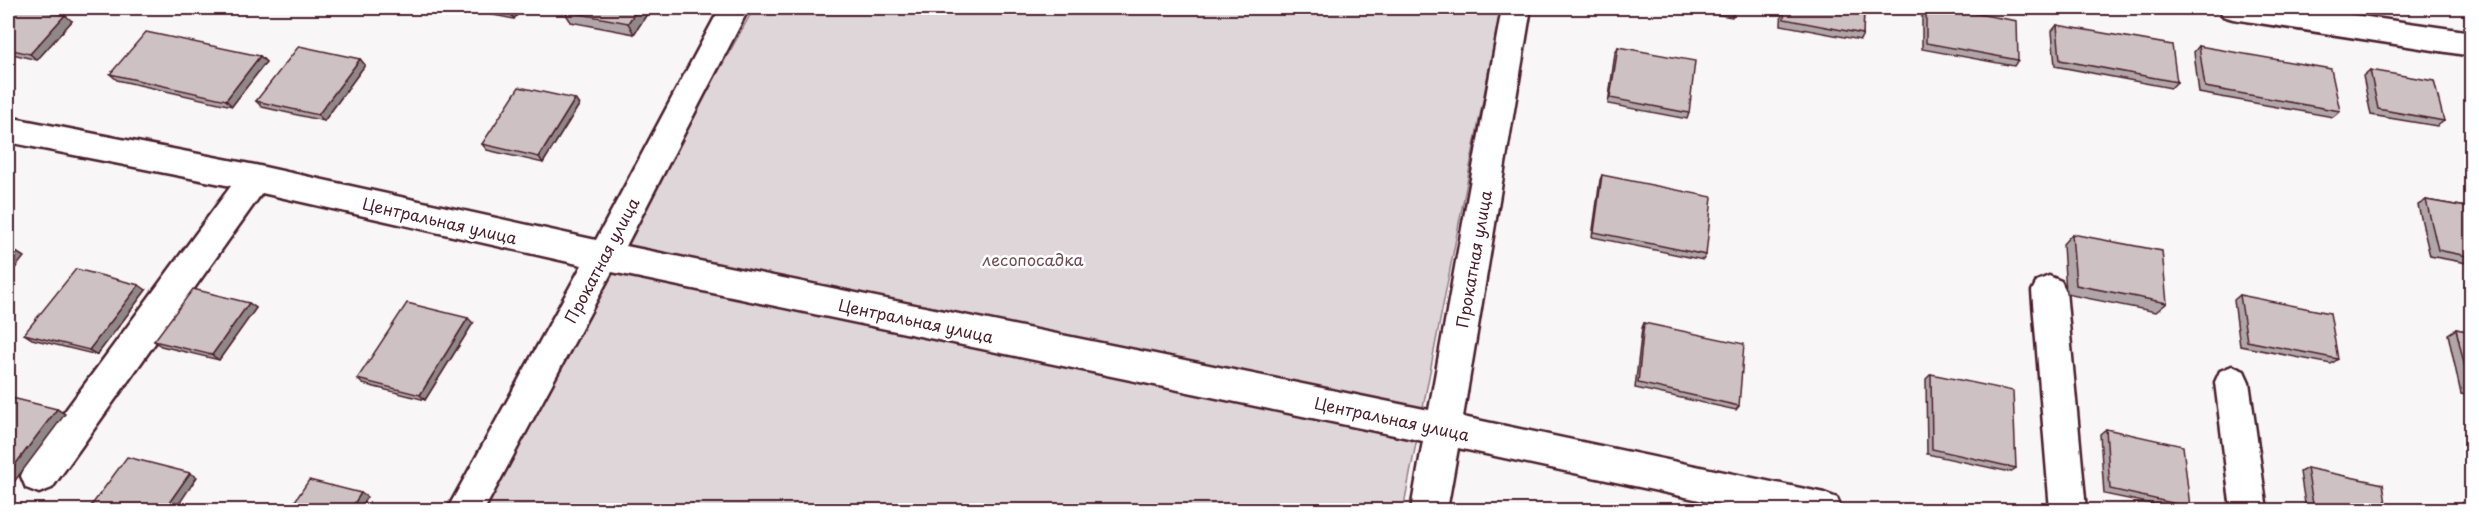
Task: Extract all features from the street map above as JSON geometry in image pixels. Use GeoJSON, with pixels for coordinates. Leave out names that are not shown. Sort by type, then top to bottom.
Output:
{"type":"FeatureCollection","features":[{"type":"Feature","properties":{"kind":"street","name":"Прокатная улица"},"geometry":{"type":"LineString","coordinates":[[465,510],[604,256],[734,8]]}},
{"type":"Feature","properties":{"kind":"street","name":"Прокатная улица"},"geometry":{"type":"LineString","coordinates":[[1429,510],[1516,8]]}},
{"type":"Feature","properties":{"kind":"street"},"geometry":{"type":"LineString","coordinates":[[2234,8],[2472,44]]}},
{"type":"Feature","properties":{"kind":"street","name":"Центральная улица"},"geometry":{"type":"LineString","coordinates":[[8,129],[255,178],[604,256],[1824,510]]}},
{"type":"Feature","properties":{"kind":"street"},"geometry":{"type":"LineString","coordinates":[[39,476],[255,178]]}},
{"type":"Feature","properties":{"kind":"street"},"geometry":{"type":"LineString","coordinates":[[2049,291],[2068,510]]}},
{"type":"Feature","properties":{"kind":"street"},"geometry":{"type":"LineString","coordinates":[[2232,382],[2249,510]]}},
{"type":"Feature","properties":{"kind":"green space","name":"лесопосадка"},"geometry":{"type":"Polygon","coordinates":[[[754,8],[1501,8],[1403,510],[474,510],[754,8]]]}},
{"type":"Feature","properties":{"kind":"building"},"geometry":{"type":"Polygon","coordinates":[[[8,8],[31,8],[65,15],[30,54],[8,49],[8,8]]]}},
{"type":"Feature","properties":{"kind":"building"},"geometry":{"type":"Polygon","coordinates":[[[567,8],[638,8],[628,23],[564,11],[567,8]]]}},
{"type":"Feature","properties":{"kind":"building"},"geometry":{"type":"Polygon","coordinates":[[[1715,8],[1735,8],[1735,11],[1715,8]]]}},
{"type":"Feature","properties":{"kind":"building"},"geometry":{"type":"Polygon","coordinates":[[[1785,8],[1864,8],[1863,34],[1784,19],[1785,8]]]}},
{"type":"Feature","properties":{"kind":"building"},"geometry":{"type":"Polygon","coordinates":[[[1926,8],[1944,8],[2017,21],[2018,60],[1926,43],[1926,8]]]}},
{"type":"Feature","properties":{"kind":"building"},"geometry":{"type":"Polygon","coordinates":[[[2057,25],[2172,45],[2177,82],[2060,60],[2057,25]]]}},
{"type":"Feature","properties":{"kind":"building"},"geometry":{"type":"Polygon","coordinates":[[[146,32],[260,56],[226,100],[110,74],[146,32]]]}},
{"type":"Feature","properties":{"kind":"building"},"geometry":{"type":"Polygon","coordinates":[[[299,46],[360,59],[318,115],[256,101],[299,46]]]}},
{"type":"Feature","properties":{"kind":"building"},"geometry":{"type":"Polygon","coordinates":[[[2199,46],[2331,69],[2340,111],[2205,87],[2199,46]]]}},
{"type":"Feature","properties":{"kind":"building"},"geometry":{"type":"Polygon","coordinates":[[[1618,47],[1695,61],[1689,113],[1610,98],[1618,47]]]}},
{"type":"Feature","properties":{"kind":"building"},"geometry":{"type":"Polygon","coordinates":[[[2370,70],[2434,81],[2444,121],[2378,109],[2370,70]]]}},
{"type":"Feature","properties":{"kind":"building"},"geometry":{"type":"Polygon","coordinates":[[[519,87],[575,99],[539,157],[482,144],[519,87]]]}},
{"type":"Feature","properties":{"kind":"building"},"geometry":{"type":"Polygon","coordinates":[[[1602,175],[1712,197],[1706,255],[1594,232],[1602,175]]]}},
{"type":"Feature","properties":{"kind":"building"},"geometry":{"type":"Polygon","coordinates":[[[2426,200],[2472,208],[2472,257],[2438,250],[2426,200]]]}},
{"type":"Feature","properties":{"kind":"building"},"geometry":{"type":"Polygon","coordinates":[[[2072,234],[2162,251],[2167,303],[2076,285],[2072,234]]]}},
{"type":"Feature","properties":{"kind":"building"},"geometry":{"type":"Polygon","coordinates":[[[8,249],[16,252],[8,262],[8,249]]]}},
{"type":"Feature","properties":{"kind":"building"},"geometry":{"type":"Polygon","coordinates":[[[76,269],[139,285],[89,350],[24,334],[76,269]]]}},
{"type":"Feature","properties":{"kind":"building"},"geometry":{"type":"Polygon","coordinates":[[[193,289],[249,303],[212,355],[154,341],[193,289]]]}},
{"type":"Feature","properties":{"kind":"building"},"geometry":{"type":"Polygon","coordinates":[[[2240,295],[2330,313],[2338,359],[2247,341],[2240,295]]]}},
{"type":"Feature","properties":{"kind":"building"},"geometry":{"type":"Polygon","coordinates":[[[407,303],[468,318],[420,395],[357,379],[407,303]]]}},
{"type":"Feature","properties":{"kind":"building"},"geometry":{"type":"Polygon","coordinates":[[[1644,323],[1744,344],[1739,406],[1638,383],[1644,323]]]}},
{"type":"Feature","properties":{"kind":"building"},"geometry":{"type":"Polygon","coordinates":[[[2456,329],[2472,332],[2472,389],[2470,389],[2456,329]]]}},
{"type":"Feature","properties":{"kind":"building"},"geometry":{"type":"Polygon","coordinates":[[[1931,374],[2013,391],[2016,468],[1932,449],[1931,374]]]}},
{"type":"Feature","properties":{"kind":"building"},"geometry":{"type":"Polygon","coordinates":[[[8,397],[57,409],[8,474],[8,397]]]}},
{"type":"Feature","properties":{"kind":"building"},"geometry":{"type":"Polygon","coordinates":[[[2106,429],[2183,446],[2190,507],[2110,489],[2106,429]]]}},
{"type":"Feature","properties":{"kind":"building"},"geometry":{"type":"Polygon","coordinates":[[[127,457],[190,473],[164,510],[88,510],[127,457]]]}},
{"type":"Feature","properties":{"kind":"building"},"geometry":{"type":"Polygon","coordinates":[[[2307,468],[2383,484],[2387,510],[2314,510],[2307,468]]]}},
{"type":"Feature","properties":{"kind":"building"},"geometry":{"type":"Polygon","coordinates":[[[309,480],[361,493],[350,510],[289,510],[309,480]]]}}]}
